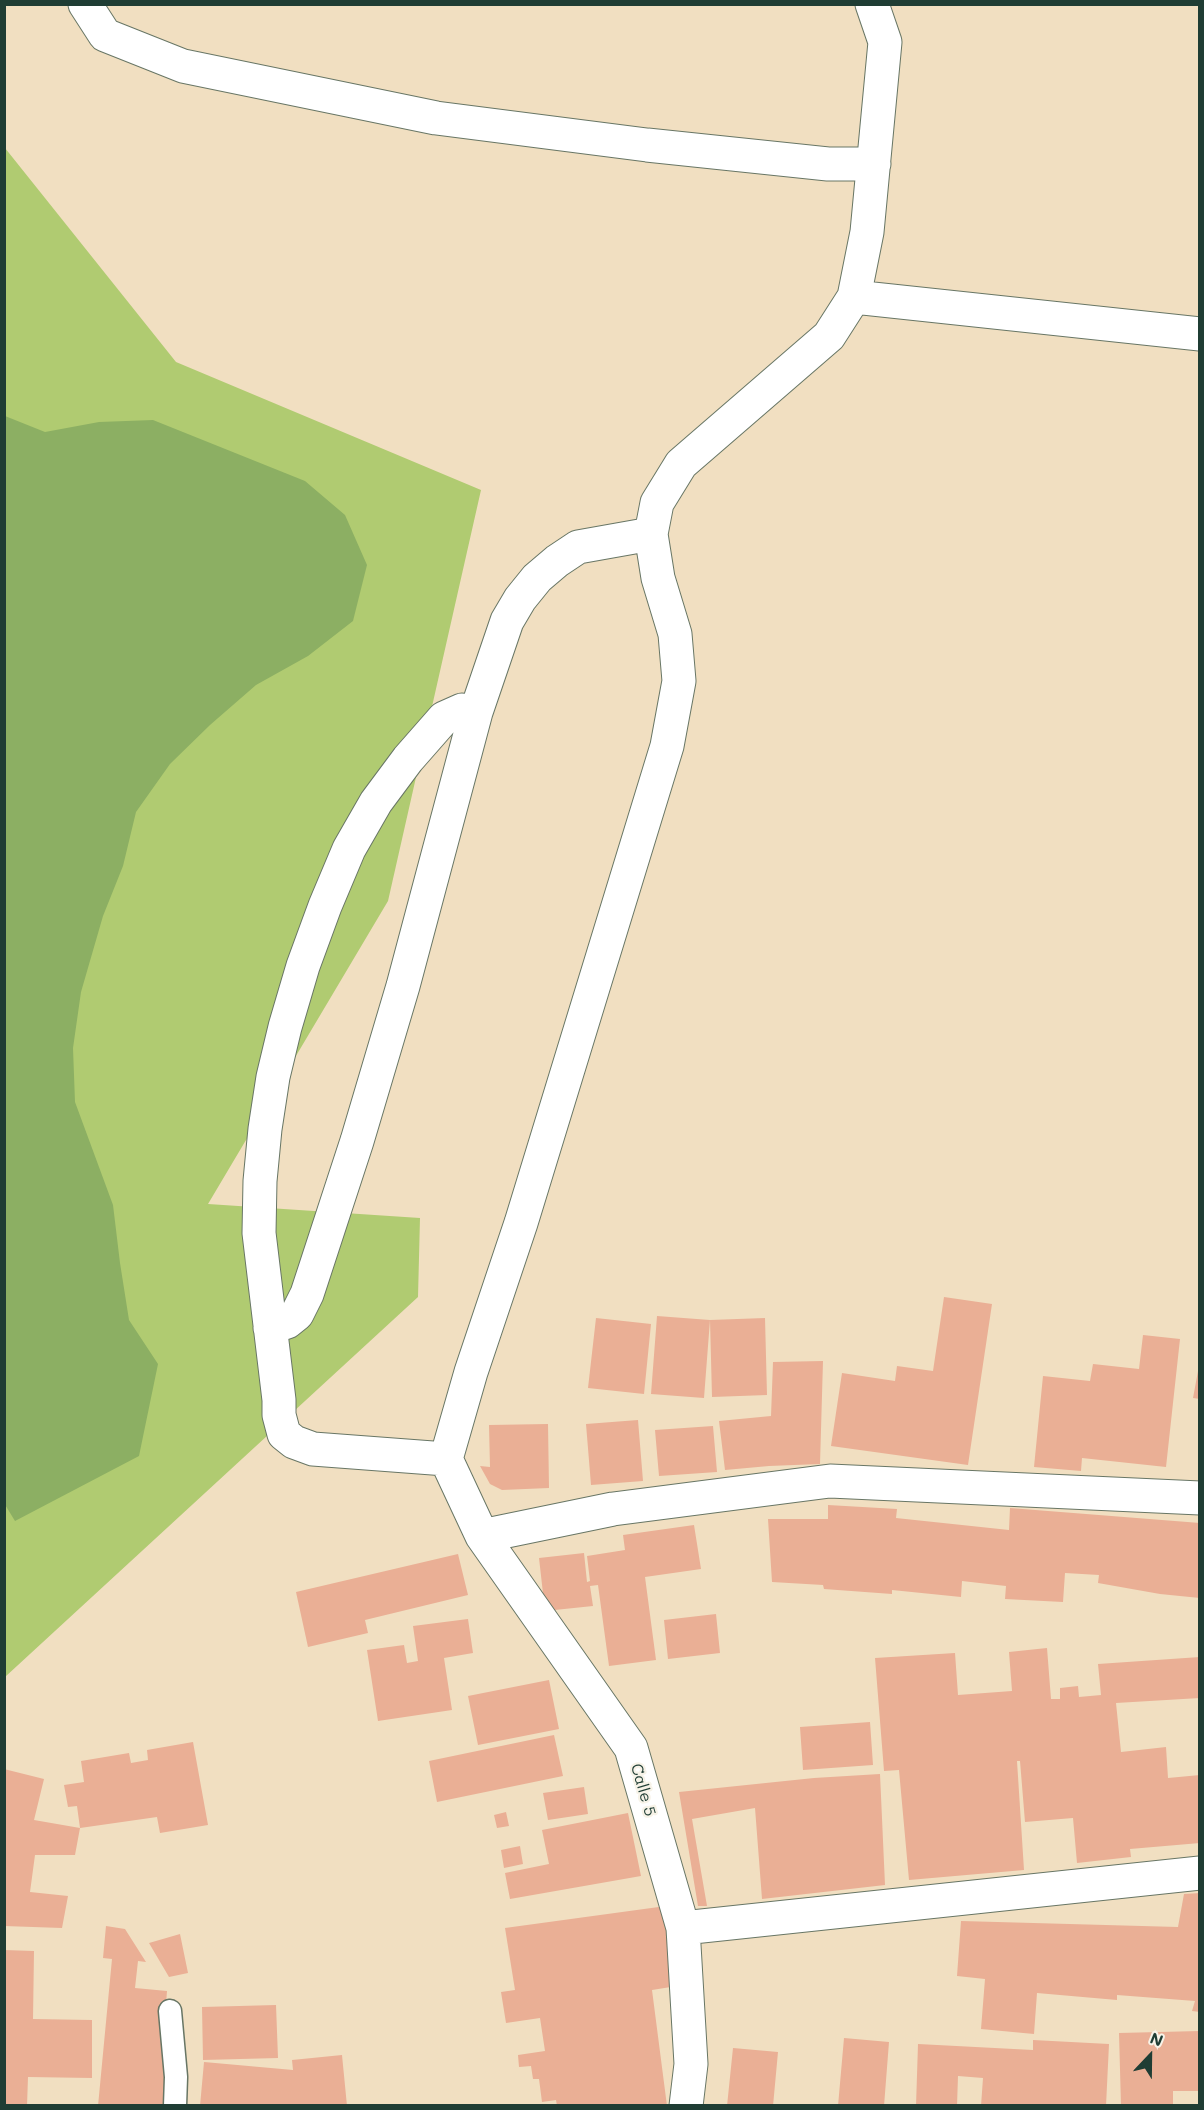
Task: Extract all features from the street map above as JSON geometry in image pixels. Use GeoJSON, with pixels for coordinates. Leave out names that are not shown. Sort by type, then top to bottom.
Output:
{"type":"FeatureCollection","features":[{"type":"Feature","properties":{"kind":"street"},"geometry":{"type":"LineString","coordinates":[[85,4],[105,35],[183,66],[424,116],[646,145],[828,164],[874,164]]}},
{"type":"Feature","properties":{"kind":"street"},"geometry":{"type":"LineString","coordinates":[[476,712],[462,710],[444,718],[408,759],[376,802],[349,849],[303,966],[275,1067],[265,1129],[260,1181],[260,1233],[279,1415],[284,1434],[294,1442],[313,1449],[446,1459],[471,1372],[525,1212],[667,746],[679,681],[675,634],[658,578],[651,534],[657,503],[681,464],[829,336],[854,297],[867,232],[885,42],[872,4]]}},
{"type":"Feature","properties":{"kind":"street"},"geometry":{"type":"LineString","coordinates":[[854,297],[1200,334]]}},
{"type":"Feature","properties":{"kind":"street"},"geometry":{"type":"LineString","coordinates":[[270,1328],[287,1322],[297,1314],[307,1294],[357,1141],[403,986],[476,712],[507,621],[520,599],[537,578],[578,547],[651,534]]}},
{"type":"Feature","properties":{"kind":"street","name":"Calle 5"},"geometry":{"type":"LineString","coordinates":[[446,1459],[478,1528],[631,1748],[683,1928],[691,2064],[686,2106]]}},
{"type":"Feature","properties":{"kind":"street"},"geometry":{"type":"LineString","coordinates":[[478,1528],[830,1481],[1200,1498]]}},
{"type":"Feature","properties":{"kind":"street"},"geometry":{"type":"LineString","coordinates":[[683,1928],[1200,1873]]}},
{"type":"Feature","properties":{"kind":"lane"},"geometry":{"type":"LineString","coordinates":[[170,2011],[176,2077],[175,2106]]}},
{"type":"Feature","properties":{"kind":"green space"},"geometry":{"type":"Polygon","coordinates":[[[5,148],[176,362],[481,490],[388,901],[208,1204],[420,1218],[418,1297],[5,1677],[5,148]]]}},
{"type":"Feature","properties":{"kind":"green space"},"geometry":{"type":"Polygon","coordinates":[[[5,416],[45,432],[99,422],[153,420],[305,481],[345,515],[367,565],[353,621],[308,656],[256,685],[210,725],[170,764],[136,812],[123,866],[103,916],[81,992],[73,1048],[75,1102],[113,1205],[129,1320],[158,1364],[139,1456],[15,1521],[4,1503],[5,416]]]}},
{"type":"Feature","properties":{"kind":"building"},"geometry":{"type":"Polygon","coordinates":[[[944,1297],[992,1304],[968,1465],[831,1446],[842,1373],[895,1381],[897,1366],[933,1371],[944,1297]]]}},
{"type":"Feature","properties":{"kind":"building"},"geometry":{"type":"Polygon","coordinates":[[[657,1316],[710,1320],[704,1398],[651,1394],[657,1316]]]}},
{"type":"Feature","properties":{"kind":"building"},"geometry":{"type":"Polygon","coordinates":[[[596,1318],[651,1324],[644,1394],[588,1388],[596,1318]]]}},
{"type":"Feature","properties":{"kind":"building"},"geometry":{"type":"Polygon","coordinates":[[[765,1318],[767,1395],[712,1397],[710,1320],[765,1318]]]}},
{"type":"Feature","properties":{"kind":"building"},"geometry":{"type":"Polygon","coordinates":[[[1143,1335],[1180,1339],[1166,1467],[1082,1458],[1081,1471],[1034,1467],[1043,1376],[1090,1381],[1093,1364],[1139,1369],[1143,1335]]]}},
{"type":"Feature","properties":{"kind":"building"},"geometry":{"type":"Polygon","coordinates":[[[823,1361],[820,1464],[725,1470],[719,1421],[771,1416],[773,1362],[823,1361]]]}},
{"type":"Feature","properties":{"kind":"building"},"geometry":{"type":"Polygon","coordinates":[[[1198,1371],[1200,1371],[1200,1399],[1193,1398],[1198,1371]]]}},
{"type":"Feature","properties":{"kind":"building"},"geometry":{"type":"Polygon","coordinates":[[[638,1420],[643,1481],[591,1485],[586,1424],[638,1420]]]}},
{"type":"Feature","properties":{"kind":"building"},"geometry":{"type":"Polygon","coordinates":[[[548,1424],[549,1488],[502,1490],[490,1484],[480,1466],[490,1467],[489,1425],[548,1424]]]}},
{"type":"Feature","properties":{"kind":"building"},"geometry":{"type":"Polygon","coordinates":[[[713,1426],[717,1472],[659,1476],[655,1430],[713,1426]]]}},
{"type":"Feature","properties":{"kind":"building"},"geometry":{"type":"Polygon","coordinates":[[[828,1505],[897,1509],[896,1518],[1009,1530],[1010,1508],[1200,1523],[1200,1598],[1160,1594],[1098,1583],[1099,1575],[1065,1573],[1063,1602],[1005,1599],[1006,1586],[962,1581],[961,1597],[892,1590],[892,1594],[824,1589],[823,1585],[772,1582],[768,1519],[828,1519],[828,1505]]]}},
{"type":"Feature","properties":{"kind":"building"},"geometry":{"type":"Polygon","coordinates":[[[694,1525],[701,1569],[645,1577],[656,1660],[609,1666],[598,1585],[590,1586],[593,1606],[545,1611],[539,1558],[584,1553],[587,1582],[590,1581],[587,1556],[625,1550],[623,1535],[694,1525]]]}},
{"type":"Feature","properties":{"kind":"building"},"geometry":{"type":"Polygon","coordinates":[[[458,1554],[468,1595],[365,1620],[368,1633],[308,1647],[296,1592],[458,1554]]]}},
{"type":"Feature","properties":{"kind":"building"},"geometry":{"type":"Polygon","coordinates":[[[716,1614],[720,1653],[668,1659],[664,1620],[716,1614]]]}},
{"type":"Feature","properties":{"kind":"building"},"geometry":{"type":"Polygon","coordinates":[[[468,1619],[473,1653],[444,1658],[452,1710],[378,1721],[367,1650],[404,1645],[407,1663],[418,1661],[413,1626],[468,1619]]]}},
{"type":"Feature","properties":{"kind":"building"},"geometry":{"type":"Polygon","coordinates":[[[1047,1648],[1051,1699],[1060,1699],[1060,1688],[1078,1686],[1079,1697],[1101,1695],[1098,1664],[1200,1657],[1200,1698],[1116,1703],[1121,1752],[1166,1747],[1168,1778],[1200,1775],[1200,1843],[1130,1849],[1131,1857],[1077,1863],[1073,1818],[1025,1822],[1020,1761],[1017,1761],[1024,1870],[909,1880],[899,1770],[884,1771],[875,1658],[955,1653],[958,1695],[1012,1691],[1009,1652],[1047,1648]]]}},
{"type":"Feature","properties":{"kind":"building"},"geometry":{"type":"Polygon","coordinates":[[[549,1680],[559,1729],[478,1745],[468,1696],[549,1680]]]}},
{"type":"Feature","properties":{"kind":"building"},"geometry":{"type":"Polygon","coordinates":[[[870,1722],[873,1765],[803,1770],[800,1727],[870,1722]]]}},
{"type":"Feature","properties":{"kind":"building"},"geometry":{"type":"Polygon","coordinates":[[[554,1735],[563,1776],[437,1802],[429,1761],[554,1735]]]}},
{"type":"Feature","properties":{"kind":"building"},"geometry":{"type":"Polygon","coordinates":[[[193,1742],[208,1825],[160,1833],[157,1817],[80,1828],[77,1806],[68,1807],[64,1785],[84,1782],[81,1761],[129,1753],[131,1763],[148,1760],[147,1750],[193,1742]]]}},
{"type":"Feature","properties":{"kind":"building"},"geometry":{"type":"Polygon","coordinates":[[[4,1769],[44,1779],[34,1820],[80,1828],[75,1855],[35,1855],[30,1892],[68,1896],[62,1928],[4,1926],[4,1769]]]}},
{"type":"Feature","properties":{"kind":"building"},"geometry":{"type":"Polygon","coordinates":[[[880,1774],[885,1885],[762,1899],[755,1808],[692,1819],[707,1906],[698,1906],[679,1792],[814,1778],[880,1774]]]}},
{"type":"Feature","properties":{"kind":"building"},"geometry":{"type":"Polygon","coordinates":[[[584,1787],[588,1814],[548,1820],[543,1793],[584,1787]]]}},
{"type":"Feature","properties":{"kind":"building"},"geometry":{"type":"Polygon","coordinates":[[[506,1812],[509,1826],[497,1828],[494,1815],[506,1812]]]}},
{"type":"Feature","properties":{"kind":"building"},"geometry":{"type":"Polygon","coordinates":[[[628,1813],[641,1876],[510,1899],[505,1873],[549,1864],[542,1830],[628,1813]]]}},
{"type":"Feature","properties":{"kind":"building"},"geometry":{"type":"Polygon","coordinates":[[[520,1846],[523,1864],[504,1868],[501,1850],[520,1846]]]}},
{"type":"Feature","properties":{"kind":"building"},"geometry":{"type":"Polygon","coordinates":[[[1200,1893],[1200,2012],[1192,2011],[1195,2001],[1117,1995],[1117,2000],[1037,1993],[1034,2034],[981,2029],[985,1979],[957,1976],[961,1921],[1178,1927],[1184,1894],[1200,1893]]]}},
{"type":"Feature","properties":{"kind":"building"},"geometry":{"type":"Polygon","coordinates":[[[666,1906],[677,1986],[652,1990],[667,2106],[557,2106],[556,2100],[542,2102],[539,2079],[533,2079],[531,2066],[519,2067],[518,2055],[545,2051],[540,2018],[506,2023],[501,1992],[515,1990],[505,1928],[666,1906]]]}},
{"type":"Feature","properties":{"kind":"building"},"geometry":{"type":"Polygon","coordinates":[[[106,1926],[125,1929],[146,1962],[138,1961],[135,1988],[167,1991],[163,2044],[169,2045],[163,2106],[98,2106],[112,1959],[103,1958],[106,1926]]]}},
{"type":"Feature","properties":{"kind":"building"},"geometry":{"type":"Polygon","coordinates":[[[180,1934],[188,1973],[169,1977],[149,1943],[180,1934]]]}},
{"type":"Feature","properties":{"kind":"building"},"geometry":{"type":"Polygon","coordinates":[[[4,1950],[34,1951],[33,2019],[92,2020],[92,2078],[28,2077],[27,2106],[4,2106],[4,1950]]]}},
{"type":"Feature","properties":{"kind":"building"},"geometry":{"type":"Polygon","coordinates":[[[276,2005],[278,2058],[203,2060],[202,2007],[276,2005]]]}},
{"type":"Feature","properties":{"kind":"building"},"geometry":{"type":"Polygon","coordinates":[[[1200,2031],[1200,2091],[1173,2091],[1173,2106],[1121,2106],[1119,2033],[1200,2031]]]}},
{"type":"Feature","properties":{"kind":"building"},"geometry":{"type":"Polygon","coordinates":[[[844,2038],[889,2042],[884,2106],[838,2106],[844,2038]]]}},
{"type":"Feature","properties":{"kind":"building"},"geometry":{"type":"Polygon","coordinates":[[[1033,2040],[1109,2044],[1106,2106],[981,2106],[983,2078],[958,2076],[957,2106],[916,2106],[918,2044],[1033,2050],[1033,2040]]]}},
{"type":"Feature","properties":{"kind":"building"},"geometry":{"type":"Polygon","coordinates":[[[733,2048],[778,2052],[773,2106],[727,2106],[733,2048]]]}},
{"type":"Feature","properties":{"kind":"building"},"geometry":{"type":"Polygon","coordinates":[[[342,2055],[347,2106],[200,2106],[204,2062],[293,2070],[292,2060],[342,2055]]]}}]}
